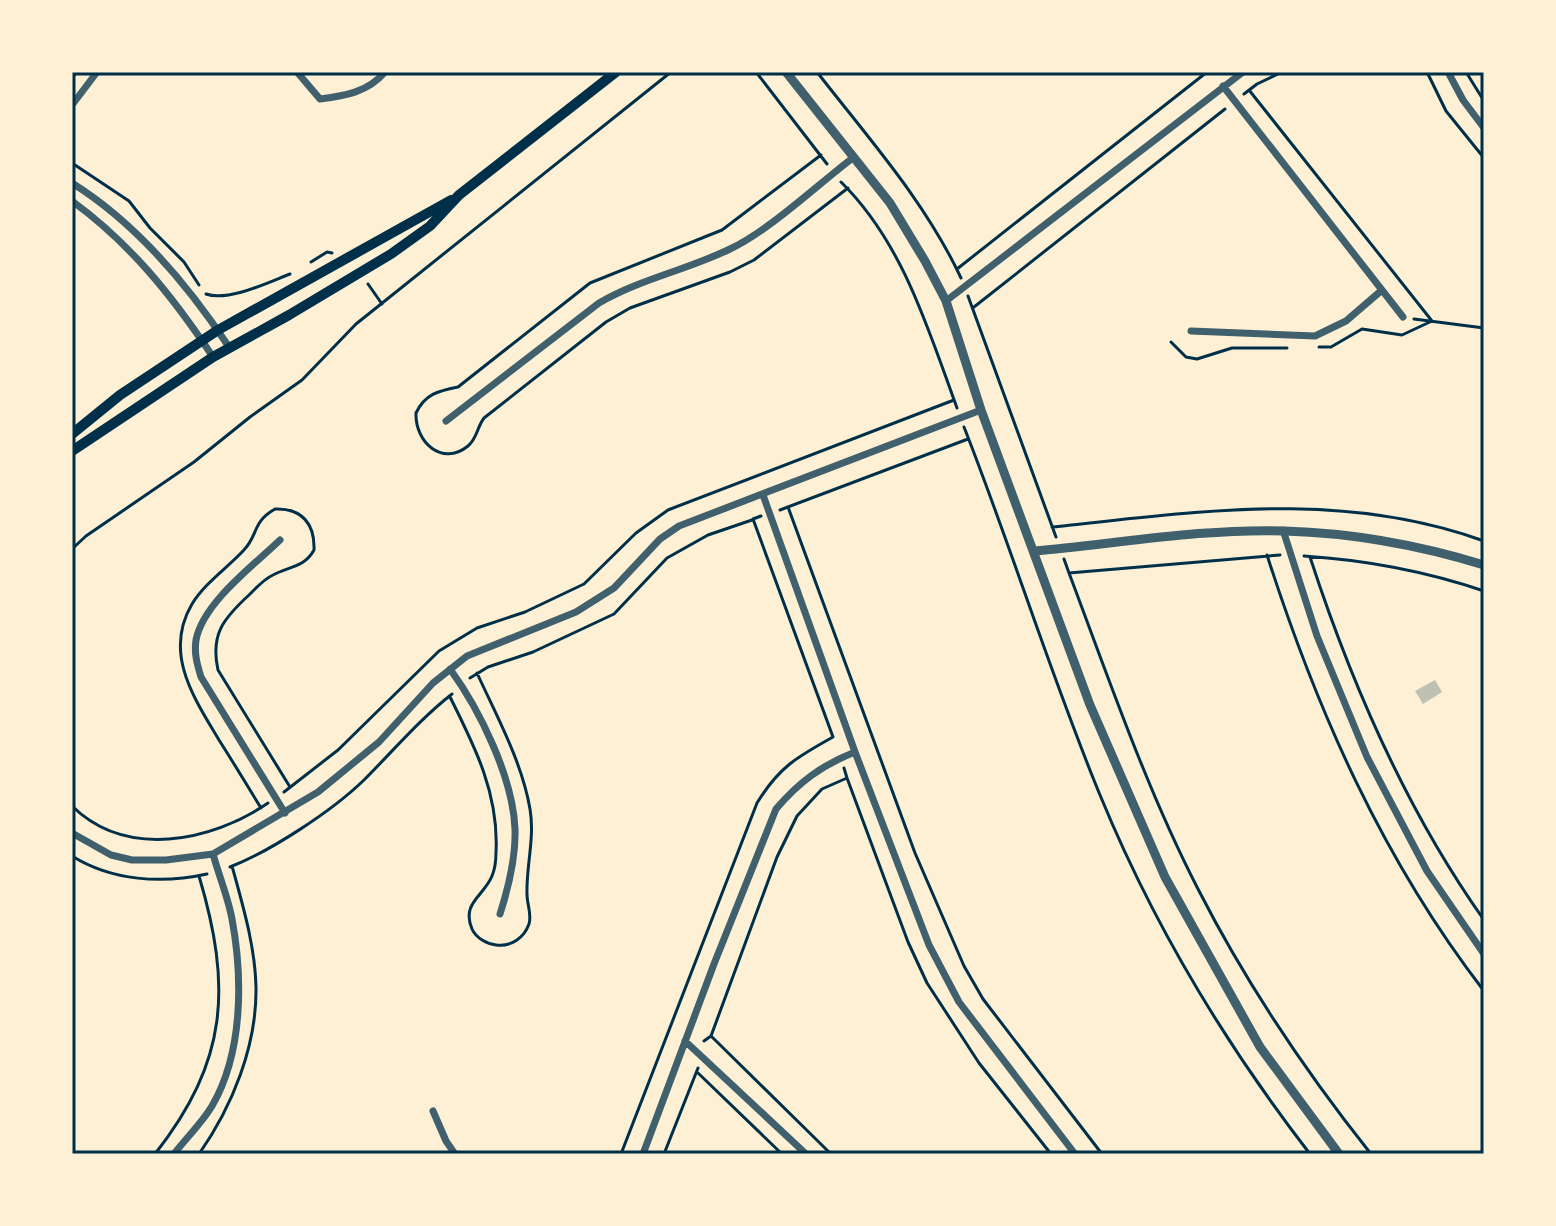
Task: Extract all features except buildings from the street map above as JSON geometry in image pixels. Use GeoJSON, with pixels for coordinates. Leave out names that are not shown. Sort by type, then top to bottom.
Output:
{"type":"FeatureCollection","features":[{"type":"Feature","properties":{"kind":"main road"},"geometry":{"type":"LineString","coordinates":[[72,434],[120,395],[218,330],[459,195],[616,72]]}},
{"type":"Feature","properties":{"kind":"main road"},"geometry":{"type":"LineString","coordinates":[[72,451],[229,347],[360,274],[430,226],[459,195]]}},
{"type":"Feature","properties":{"kind":"street"},"geometry":{"type":"LineString","coordinates":[[72,105],[97,72]]}},
{"type":"Feature","properties":{"kind":"street"},"geometry":{"type":"LineString","coordinates":[[297,72],[320,99],[363,90],[385,72]]}},
{"type":"Feature","properties":{"kind":"street"},"geometry":{"type":"LineString","coordinates":[[786,72],[907,230],[946,301],[981,410],[1090,705],[1165,877],[1260,1047],[1339,1154]]}},
{"type":"Feature","properties":{"kind":"street"},"geometry":{"type":"LineString","coordinates":[[946,301],[1243,72]]}},
{"type":"Feature","properties":{"kind":"street"},"geometry":{"type":"LineString","coordinates":[[1448,72],[1463,100],[1484,128]]}},
{"type":"Feature","properties":{"kind":"street"},"geometry":{"type":"LineString","coordinates":[[1223,86],[1403,317]]}},
{"type":"Feature","properties":{"kind":"street"},"geometry":{"type":"LineString","coordinates":[[446,421],[599,303],[632,286],[732,249],[750,239],[854,157]]}},
{"type":"Feature","properties":{"kind":"street"},"geometry":{"type":"LineString","coordinates":[[72,183],[156,254],[197,300],[229,347]]}},
{"type":"Feature","properties":{"kind":"street"},"geometry":{"type":"LineString","coordinates":[[72,201],[145,264],[165,287],[213,357]]}},
{"type":"Feature","properties":{"kind":"street"},"geometry":{"type":"LineString","coordinates":[[1191,331],[1315,336],[1346,321],[1382,290]]}},
{"type":"Feature","properties":{"kind":"street"},"geometry":{"type":"LineString","coordinates":[[72,833],[111,855],[132,860],[166,860],[213,854],[318,792],[379,742],[433,683],[467,656],[576,612],[614,588],[660,539],[679,526],[981,410]]}},
{"type":"Feature","properties":{"kind":"street"},"geometry":{"type":"LineString","coordinates":[[763,495],[855,752],[944,976],[959,1002],[1075,1154]]}},
{"type":"Feature","properties":{"kind":"street"},"geometry":{"type":"LineString","coordinates":[[1034,551],[1283,530],[1395,541],[1484,565]]}},
{"type":"Feature","properties":{"kind":"street"},"geometry":{"type":"LineString","coordinates":[[1283,530],[1326,662],[1367,757],[1427,871],[1484,954]]}},
{"type":"Feature","properties":{"kind":"street"},"geometry":{"type":"LineString","coordinates":[[280,540],[219,599],[196,638],[196,658],[201,677],[285,813]]}},
{"type":"Feature","properties":{"kind":"street"},"geometry":{"type":"LineString","coordinates":[[450,669],[486,733],[507,784],[515,827],[509,887],[500,914]]}},
{"type":"Feature","properties":{"kind":"street"},"geometry":{"type":"LineString","coordinates":[[643,1154],[776,809],[811,773],[855,752]]}},
{"type":"Feature","properties":{"kind":"street"},"geometry":{"type":"LineString","coordinates":[[174,1154],[212,1105],[234,1042],[238,1005],[232,918],[213,854]]}},
{"type":"Feature","properties":{"kind":"street"},"geometry":{"type":"LineString","coordinates":[[685,1041],[806,1154]]}},
{"type":"Feature","properties":{"kind":"street"},"geometry":{"type":"LineString","coordinates":[[433,1111],[455,1154]]}},
{"type":"Feature","properties":{"kind":"path"},"geometry":{"type":"LineString","coordinates":[[72,79],[76,72]]}},
{"type":"Feature","properties":{"kind":"path"},"geometry":{"type":"LineString","coordinates":[[72,549],[302,380],[356,324],[671,72]]}},
{"type":"Feature","properties":{"kind":"path"},"geometry":{"type":"LineString","coordinates":[[756,72],[832,173],[876,225],[914,291],[1079,742],[1124,850],[1200,995],[1276,1110],[1310,1154]]}},
{"type":"Feature","properties":{"kind":"path"},"geometry":{"type":"LineString","coordinates":[[957,269],[1207,72]]}},
{"type":"Feature","properties":{"kind":"path"},"geometry":{"type":"LineString","coordinates":[[972,309],[1249,90],[1282,72]]}},
{"type":"Feature","properties":{"kind":"path"},"geometry":{"type":"LineString","coordinates":[[1427,72],[1446,111],[1484,158]]}},
{"type":"Feature","properties":{"kind":"path"},"geometry":{"type":"LineString","coordinates":[[1466,72],[1484,101]]}},
{"type":"Feature","properties":{"kind":"path"},"geometry":{"type":"LineString","coordinates":[[1249,90],[1432,321]]}},
{"type":"Feature","properties":{"kind":"path"},"geometry":{"type":"LineString","coordinates":[[72,163],[129,201],[150,228],[184,262],[205,294],[215,297],[244,291],[294,273]]}},
{"type":"Feature","properties":{"kind":"path"},"geometry":{"type":"LineString","coordinates":[[305,266],[327,252],[340,262]]}},
{"type":"Feature","properties":{"kind":"path"},"geometry":{"type":"LineString","coordinates":[[360,274],[382,304]]}},
{"type":"Feature","properties":{"kind":"path"},"geometry":{"type":"LineString","coordinates":[[1403,317],[1484,328]]}},
{"type":"Feature","properties":{"kind":"path"},"geometry":{"type":"LineString","coordinates":[[1317,347],[1331,347],[1362,329],[1402,335],[1432,321]]}},
{"type":"Feature","properties":{"kind":"path"},"geometry":{"type":"LineString","coordinates":[[1171,342],[1186,357],[1197,359],[1232,348],[1288,348]]}},
{"type":"Feature","properties":{"kind":"path"},"geometry":{"type":"LineString","coordinates":[[72,856],[87,865],[121,876],[160,880],[218,872],[244,862],[339,801],[477,673],[614,614],[667,558],[708,535],[968,439]]}},
{"type":"Feature","properties":{"kind":"path"},"geometry":{"type":"LineString","coordinates":[[788,507],[915,853],[964,966],[983,999],[1102,1154]]}},
{"type":"Feature","properties":{"kind":"path"},"geometry":{"type":"LineString","coordinates":[[261,808],[193,696],[182,667],[180,643],[188,612],[198,595],[245,550],[258,523],[275,509],[297,513],[310,523],[314,550],[301,565],[271,575],[231,611],[217,636],[216,657],[218,670],[290,787]]}},
{"type":"Feature","properties":{"kind":"path"},"geometry":{"type":"LineString","coordinates":[[664,1154],[697,1072],[703,1042],[711,1036],[777,857],[797,816],[808,802],[822,789],[847,778],[753,519]]}},
{"type":"Feature","properties":{"kind":"path"},"geometry":{"type":"LineString","coordinates":[[1267,555],[1321,708],[1358,787],[1414,889],[1484,991]]}},
{"type":"Feature","properties":{"kind":"path"},"geometry":{"type":"LineString","coordinates":[[1371,1154],[1268,1013],[1198,889],[1151,789],[1069,573],[1291,555],[1343,558],[1441,576],[1484,591]]}},
{"type":"Feature","properties":{"kind":"path"},"geometry":{"type":"LineString","coordinates":[[1310,556],[1349,667],[1387,754],[1413,806],[1484,920]]}},
{"type":"Feature","properties":{"kind":"path"},"geometry":{"type":"LineString","coordinates":[[450,696],[483,763],[493,798],[496,827],[493,875],[472,902],[469,917],[477,936],[493,945],[506,946],[523,935],[531,915],[527,894],[530,811],[514,756],[477,673]]}},
{"type":"Feature","properties":{"kind":"path"},"geometry":{"type":"LineString","coordinates":[[621,1154],[757,803],[772,778],[796,758],[833,737]]}},
{"type":"Feature","properties":{"kind":"path"},"geometry":{"type":"LineString","coordinates":[[155,1154],[191,1102],[208,1064],[220,1006],[220,965],[211,914],[199,876]]}},
{"type":"Feature","properties":{"kind":"path"},"geometry":{"type":"LineString","coordinates":[[711,1036],[831,1154]]}},
{"type":"Feature","properties":{"kind":"path"},"geometry":{"type":"LineString","coordinates":[[697,1072],[782,1154]]}}]}
